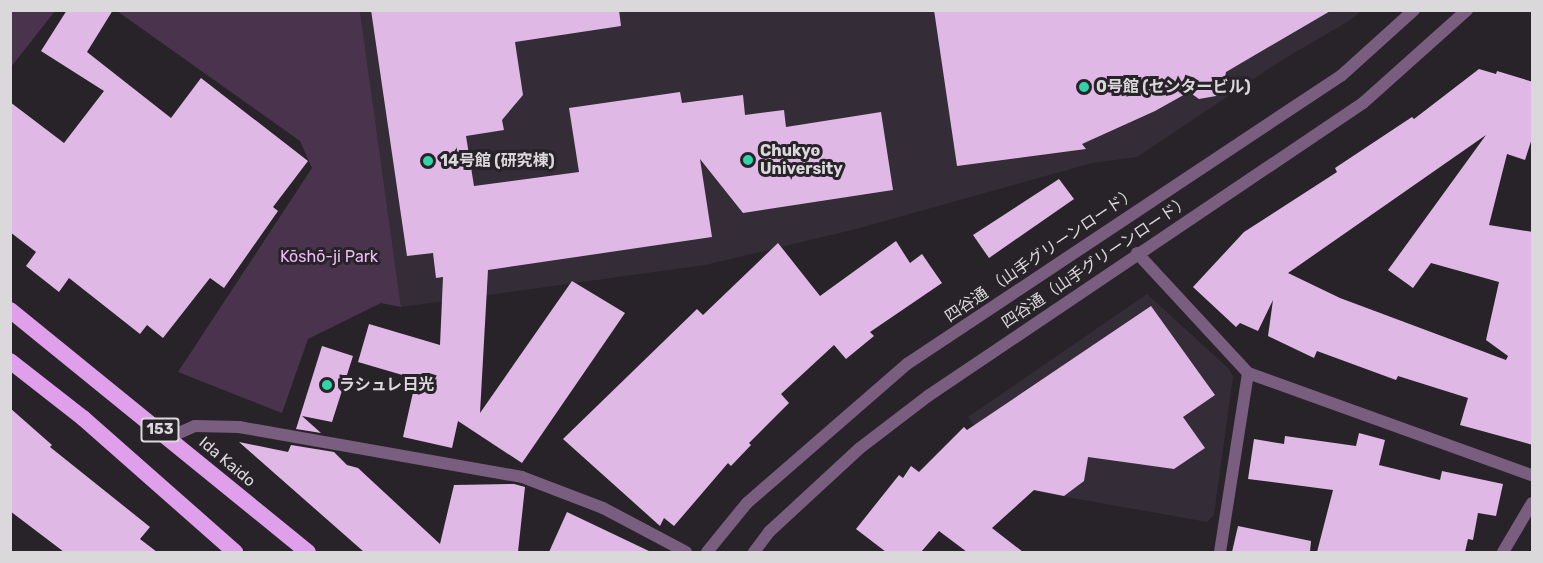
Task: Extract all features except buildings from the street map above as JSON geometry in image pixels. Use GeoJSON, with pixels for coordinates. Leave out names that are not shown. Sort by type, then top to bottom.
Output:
{"type":"FeatureCollection","features":[{"type":"Feature","properties":{"kind":"highway","name":"Ida Kaido"},"geometry":{"type":"LineString","coordinates":[[10,310],[170,437],[308,552]]}},
{"type":"Feature","properties":{"kind":"highway","name":"153"},"geometry":{"type":"LineString","coordinates":[[10,361],[83,418],[235,552]]}},
{"type":"Feature","properties":{"kind":"street","name":"四谷通 （山手グリーンロード）"},"geometry":{"type":"LineString","coordinates":[[707,552],[747,502],[907,364],[1342,75],[1414,10]]}},
{"type":"Feature","properties":{"kind":"street","name":"四谷通（山手グリーンロード）"},"geometry":{"type":"LineString","coordinates":[[754,552],[770,531],[860,448],[928,396],[1137,253],[1363,103],[1467,10]]}},
{"type":"Feature","properties":{"kind":"street"},"geometry":{"type":"LineString","coordinates":[[1137,253],[1248,373],[1533,475]]}},
{"type":"Feature","properties":{"kind":"street"},"geometry":{"type":"LineString","coordinates":[[1220,552],[1248,373]]}},
{"type":"Feature","properties":{"kind":"street"},"geometry":{"type":"LineString","coordinates":[[170,437],[195,426],[239,428],[522,477],[603,508],[686,552]]}},
{"type":"Feature","properties":{"kind":"street"},"geometry":{"type":"LineString","coordinates":[[1503,552],[1533,503]]}},
{"type":"Feature","properties":{"kind":"shaded area","name":"Chukyo University"},"geometry":{"type":"Polygon","coordinates":[[[360,11],[1361,11],[1349,21],[1282,60],[1137,157],[1092,163],[856,229],[705,265],[401,307],[360,11]]]}},
{"type":"Feature","properties":{"kind":"shaded area"},"geometry":{"type":"Polygon","coordinates":[[[1147,294],[1229,369],[1233,377],[1214,515],[1207,522],[1022,489],[968,417],[1147,294]]]}},
{"type":"Feature","properties":{"kind":"green space"},"geometry":{"type":"Polygon","coordinates":[[[10,11],[55,11],[11,67],[10,11]]]}},
{"type":"Feature","properties":{"kind":"green space","name":"Kōshō-ji Park"},"geometry":{"type":"Polygon","coordinates":[[[117,11],[360,11],[401,307],[381,303],[308,339],[282,413],[178,372],[312,168],[300,141],[117,11]]]}},
{"type":"Feature","properties":{"kind":"place","name":"0号館 (センタービル)"},"geometry":{"type":"Point","coordinates":[1084,87]}},
{"type":"Feature","properties":{"kind":"place","name":"Chukyo University"},"geometry":{"type":"Point","coordinates":[748,160]}},
{"type":"Feature","properties":{"kind":"place","name":"14号館 (研究棟)"},"geometry":{"type":"Point","coordinates":[428,161]}},
{"type":"Feature","properties":{"kind":"place","name":"ラシュレ日光"},"geometry":{"type":"Point","coordinates":[327,385]}}]}
